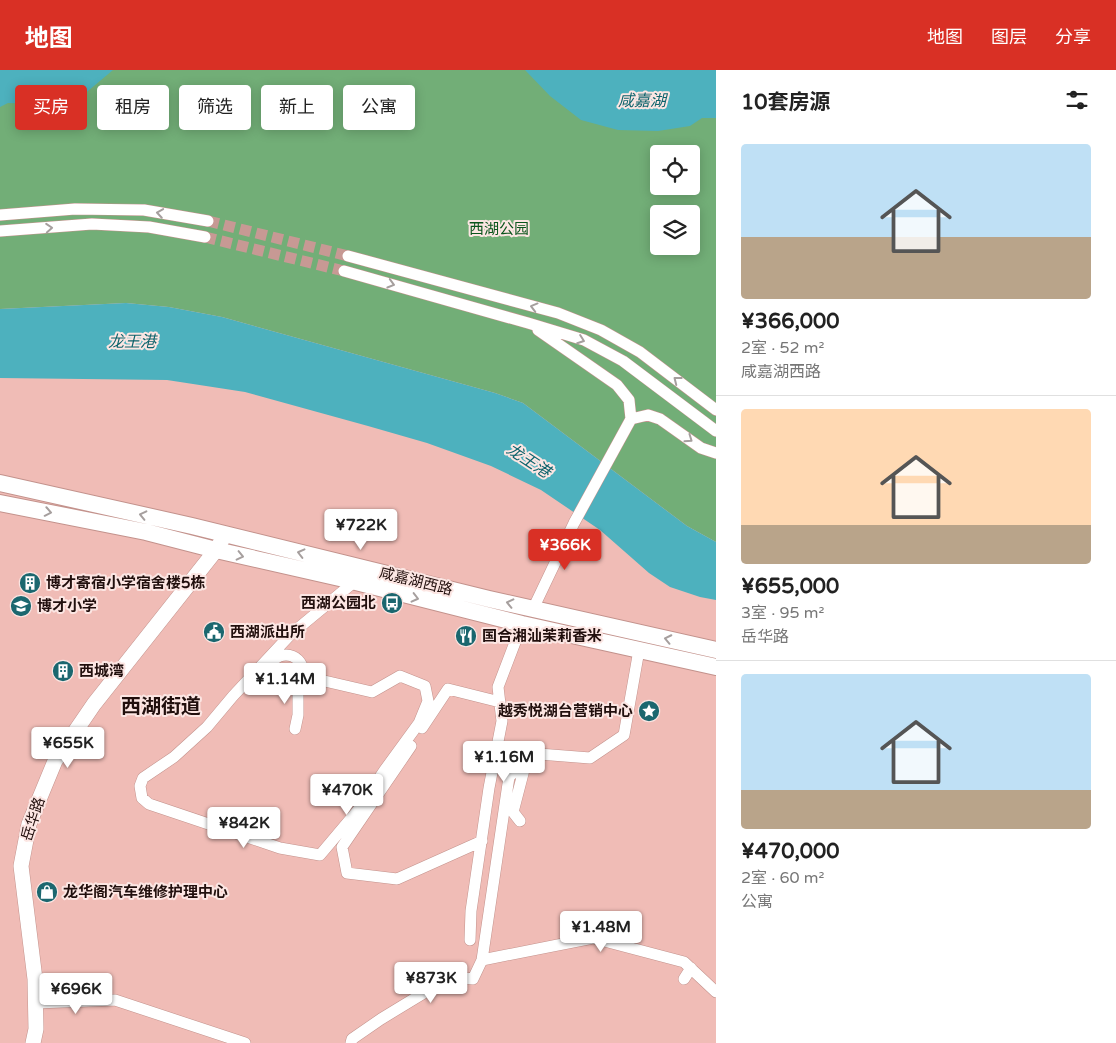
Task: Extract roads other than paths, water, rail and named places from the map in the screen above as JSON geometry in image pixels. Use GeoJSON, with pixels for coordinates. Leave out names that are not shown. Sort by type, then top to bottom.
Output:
{"type":"FeatureCollection","features":[{"type":"Feature","properties":{"kind":"main road","name":"咸嘉湖西路"},"geometry":{"type":"LineString","coordinates":[[0,483],[225,534],[533,609],[716,650]]}},
{"type":"Feature","properties":{"kind":"main road","name":"咸嘉湖西路"},"geometry":{"type":"LineString","coordinates":[[0,503],[146,532],[522,624],[716,667]]}},
{"type":"Feature","properties":{"kind":"street"},"geometry":{"type":"LineString","coordinates":[[0,215],[75,209],[144,210],[208,221]]}},
{"type":"Feature","properties":{"kind":"street"},"geometry":{"type":"LineString","coordinates":[[0,230],[92,224],[149,227],[205,237]]}},
{"type":"Feature","properties":{"kind":"street"},"geometry":{"type":"LineString","coordinates":[[348,256],[558,313],[600,330],[640,352],[716,410]]}},
{"type":"Feature","properties":{"kind":"street"},"geometry":{"type":"LineString","coordinates":[[344,271],[584,340],[624,361],[716,431]]}},
{"type":"Feature","properties":{"kind":"street"},"geometry":{"type":"LineString","coordinates":[[528,323],[617,385],[629,400],[630,419],[574,523],[533,609]]}},
{"type":"Feature","properties":{"kind":"street"},"geometry":{"type":"LineString","coordinates":[[630,419],[648,415],[660,419],[702,448],[716,453]]}},
{"type":"Feature","properties":{"kind":"street","name":"岳华路"},"geometry":{"type":"LineString","coordinates":[[32,1043],[36,1029],[35,979],[21,866],[29,824],[55,762],[100,696],[216,550],[225,534]]}},
{"type":"Feature","properties":{"kind":"street"},"geometry":{"type":"LineString","coordinates":[[294,729],[298,715],[301,680],[372,692],[400,676],[424,686],[428,701],[418,723],[358,810],[320,855],[280,848],[150,804],[142,798],[140,786],[143,778],[174,758],[207,727],[290,635],[354,582]]}},
{"type":"Feature","properties":{"kind":"street"},"geometry":{"type":"LineString","coordinates":[[470,940],[471,911],[502,721],[498,687],[522,624]]}},
{"type":"Feature","properties":{"kind":"street"},"geometry":{"type":"LineString","coordinates":[[351,1043],[352,1039],[381,1019],[450,977],[473,979],[482,960],[509,777],[526,760],[539,754],[590,758],[624,735],[639,650]]}},
{"type":"Feature","properties":{"kind":"street"},"geometry":{"type":"LineString","coordinates":[[482,841],[397,879],[347,873],[342,847],[448,688],[500,702]]}},
{"type":"Feature","properties":{"kind":"street"},"geometry":{"type":"LineString","coordinates":[[520,821],[513,812],[526,760]]}},
{"type":"Feature","properties":{"kind":"street"},"geometry":{"type":"LineString","coordinates":[[482,960],[593,938],[684,962],[716,992]]}},
{"type":"Feature","properties":{"kind":"street"},"geometry":{"type":"LineString","coordinates":[[684,979],[691,968]]}},
{"type":"Feature","properties":{"kind":"street"},"geometry":{"type":"LineString","coordinates":[[36,1003],[115,1000],[244,1043]]}},
{"type":"Feature","properties":{"kind":"water"},"geometry":{"type":"Polygon","coordinates":[[[0,70],[113,70],[87,92],[87,85],[15,85],[15,103],[8,103],[0,107],[0,70]]]}},
{"type":"Feature","properties":{"kind":"water","name":"咸嘉湖"},"geometry":{"type":"Polygon","coordinates":[[[525,70],[716,70],[716,118],[702,118],[690,126],[658,131],[618,130],[581,120],[550,96],[525,70]]]}},
{"type":"Feature","properties":{"kind":"water","name":"龙王港"},"geometry":{"type":"Polygon","coordinates":[[[126,303],[169,307],[222,317],[495,393],[523,403],[687,526],[716,542],[716,600],[670,587],[649,573],[600,530],[541,490],[491,466],[427,443],[245,392],[167,380],[0,378],[0,309],[126,303]]]}},
{"type":"Feature","properties":{"kind":"tunnel"},"geometry":{"type":"LineString","coordinates":[[208,221],[348,256]]}},
{"type":"Feature","properties":{"kind":"tunnel"},"geometry":{"type":"LineString","coordinates":[[205,237],[344,271]]}},
{"type":"Feature","properties":{"kind":"place","name":"博才寄宿小学宿舍楼5栋"},"geometry":{"type":"Point","coordinates":[30,583]}},
{"type":"Feature","properties":{"kind":"place","name":"西湖公园北"},"geometry":{"type":"Point","coordinates":[392,603]}},
{"type":"Feature","properties":{"kind":"place","name":"博才小学"},"geometry":{"type":"Point","coordinates":[21,606]}},
{"type":"Feature","properties":{"kind":"place","name":"西湖派出所"},"geometry":{"type":"Point","coordinates":[214,632]}},
{"type":"Feature","properties":{"kind":"place","name":"国合湘汕茉莉香米"},"geometry":{"type":"Point","coordinates":[466,636]}},
{"type":"Feature","properties":{"kind":"place","name":"西城湾"},"geometry":{"type":"Point","coordinates":[63,671]}},
{"type":"Feature","properties":{"kind":"place","name":"越秀悦湖台营销中心"},"geometry":{"type":"Point","coordinates":[649,711]}},
{"type":"Feature","properties":{"kind":"place","name":"龙华阁汽车维修护理中心"},"geometry":{"type":"Point","coordinates":[47,892]}},
{"type":"Feature","properties":{"kind":"district","name":"西湖街道"},"geometry":{"type":"Point","coordinates":[161,706]}},
{"type":"Feature","properties":{"kind":"park label","name":"西湖公园"},"geometry":{"type":"Point","coordinates":[499,229]}}]}
